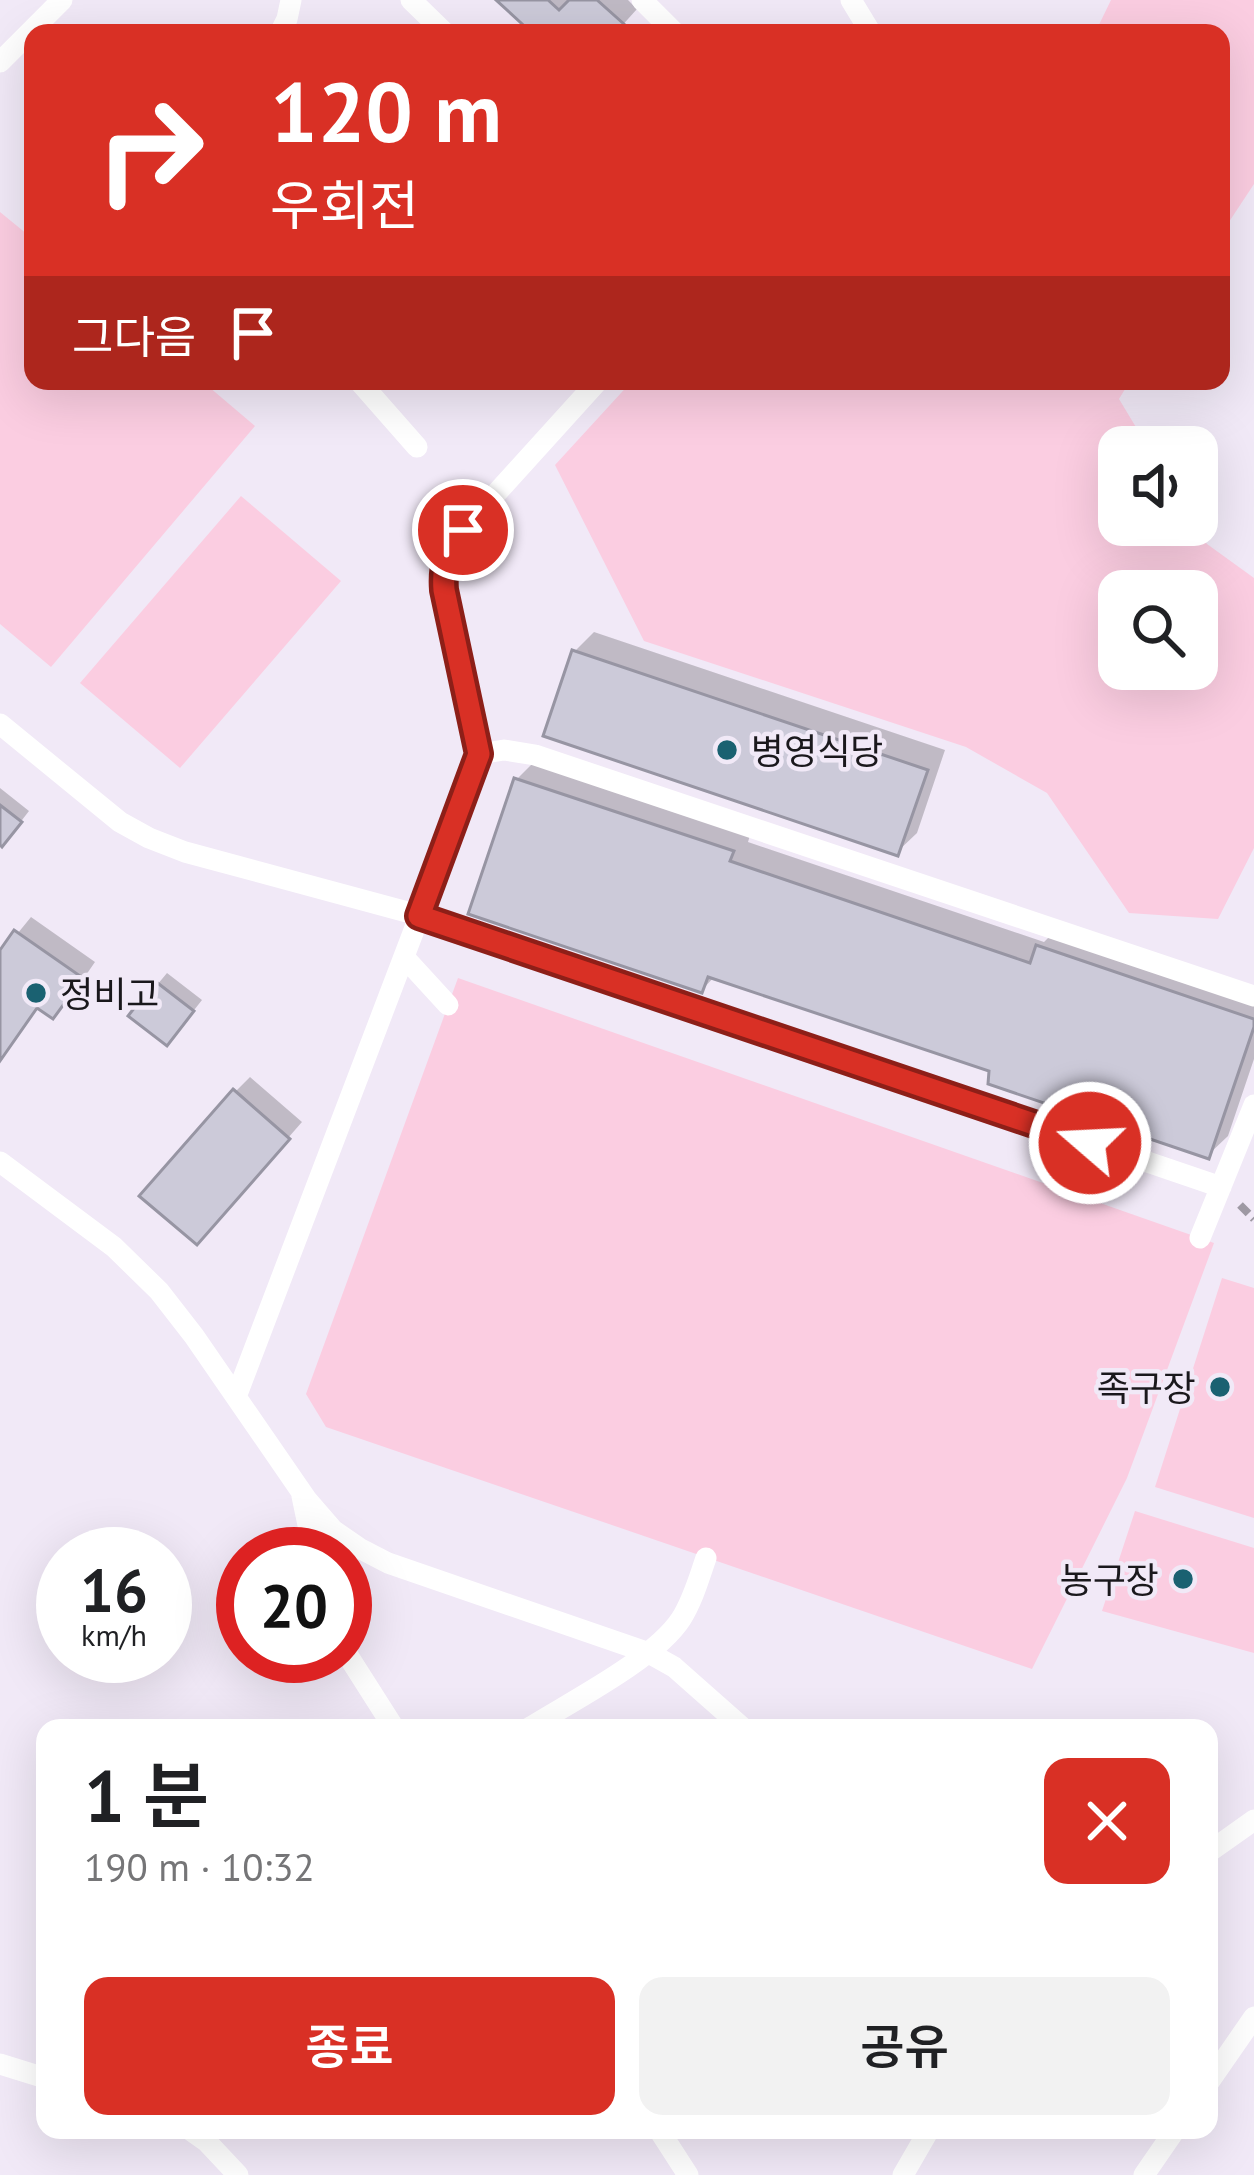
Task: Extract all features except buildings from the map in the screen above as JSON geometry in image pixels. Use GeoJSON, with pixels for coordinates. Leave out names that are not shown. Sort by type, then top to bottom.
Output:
{"type":"FeatureCollection","features":[{"type":"Feature","properties":{"kind":"lane"},"geometry":{"type":"LineString","coordinates":[[38,24],[62,0]]}},
{"type":"Feature","properties":{"kind":"lane"},"geometry":{"type":"LineString","coordinates":[[411,0],[436,24]]}},
{"type":"Feature","properties":{"kind":"lane"},"geometry":{"type":"LineString","coordinates":[[641,0],[666,24]]}},
{"type":"Feature","properties":{"kind":"lane"},"geometry":{"type":"LineString","coordinates":[[0,62],[24,38]]}},
{"type":"Feature","properties":{"kind":"lane"},"geometry":{"type":"LineString","coordinates":[[367,390],[417,447]]}},
{"type":"Feature","properties":{"kind":"lane"},"geometry":{"type":"LineString","coordinates":[[236,1396],[479,754],[442,566],[463,530],[590,390]]}},
{"type":"Feature","properties":{"kind":"lane"},"geometry":{"type":"LineString","coordinates":[[0,724],[120,822],[185,852],[419,916],[1221,1187]]}},
{"type":"Feature","properties":{"kind":"lane"},"geometry":{"type":"LineString","coordinates":[[479,754],[504,750],[535,755],[1254,996]]}},
{"type":"Feature","properties":{"kind":"lane"},"geometry":{"type":"LineString","coordinates":[[404,956],[448,1005]]}},
{"type":"Feature","properties":{"kind":"lane"},"geometry":{"type":"LineString","coordinates":[[1200,1238],[1252,1117]]}},
{"type":"Feature","properties":{"kind":"lane"},"geometry":{"type":"LineString","coordinates":[[0,1162],[114,1247],[159,1291],[333,1530],[359,1549],[410,1570],[649,1653],[674,1667],[733,1719]]}},
{"type":"Feature","properties":{"kind":"lane"},"geometry":{"type":"LineString","coordinates":[[300,1490],[308,1527]]}},
{"type":"Feature","properties":{"kind":"lane"},"geometry":{"type":"LineString","coordinates":[[543,1719],[649,1653],[678,1624],[690,1604],[706,1558]]}},
{"type":"Feature","properties":{"kind":"lane"},"geometry":{"type":"LineString","coordinates":[[365,1683],[388,1719]]}},
{"type":"Feature","properties":{"kind":"lane"},"geometry":{"type":"LineString","coordinates":[[1218,1846],[1254,1820]]}},
{"type":"Feature","properties":{"kind":"lane"},"geometry":{"type":"LineString","coordinates":[[1218,2069],[1254,2017]]}},
{"type":"Feature","properties":{"kind":"lane"},"geometry":{"type":"LineString","coordinates":[[0,2064],[36,2075]]}},
{"type":"Feature","properties":{"kind":"lane"},"geometry":{"type":"LineString","coordinates":[[203,2139],[238,2175]]}},
{"type":"Feature","properties":{"kind":"lane"},"geometry":{"type":"LineString","coordinates":[[665,2139],[688,2175]]}},
{"type":"Feature","properties":{"kind":"lane"},"geometry":{"type":"LineString","coordinates":[[903,2175],[924,2139]]}},
{"type":"Feature","properties":{"kind":"lane"},"geometry":{"type":"LineString","coordinates":[[1144,2175],[1169,2139]]}},
{"type":"Feature","properties":{"kind":"shaded area"},"geometry":{"type":"Polygon","coordinates":[[[1111,0],[1254,0],[1254,184],[1230,220],[1230,24],[1099,24],[1111,0]]]}},
{"type":"Feature","properties":{"kind":"shaded area"},"geometry":{"type":"Polygon","coordinates":[[[0,212],[24,232],[24,390],[213,390],[255,426],[51,667],[0,624],[0,212]]]}},
{"type":"Feature","properties":{"kind":"shaded area"},"geometry":{"type":"Polygon","coordinates":[[[624,390],[1124,390],[1119,399],[1135,426],[1098,426],[1098,546],[1210,546],[1254,578],[1254,848],[1218,919],[1129,913],[1047,793],[966,747],[644,641],[555,465],[624,390]]]}},
{"type":"Feature","properties":{"kind":"shaded area"},"geometry":{"type":"Polygon","coordinates":[[[241,496],[341,581],[180,768],[80,683],[241,496]]]}},
{"type":"Feature","properties":{"kind":"shaded area"},"geometry":{"type":"Polygon","coordinates":[[[458,978],[1214,1243],[1127,1478],[1032,1669],[326,1427],[306,1394],[458,978]]]}},
{"type":"Feature","properties":{"kind":"shaded area","name":"족구장"},"geometry":{"type":"Polygon","coordinates":[[[1222,1278],[1254,1288],[1254,1518],[1155,1487],[1222,1278]]]}},
{"type":"Feature","properties":{"kind":"shaded area","name":"농구장"},"geometry":{"type":"Polygon","coordinates":[[[1135,1511],[1254,1548],[1254,1653],[1102,1611],[1135,1511]]]}},
{"type":"Feature","properties":{"kind":"place","name":"병영식당"},"geometry":{"type":"Point","coordinates":[727,750]}},
{"type":"Feature","properties":{"kind":"place","name":"정비고"},"geometry":{"type":"Point","coordinates":[36,993]}},
{"type":"Feature","properties":{"kind":"place","name":"족구장"},"geometry":{"type":"Point","coordinates":[1220,1387]}},
{"type":"Feature","properties":{"kind":"place","name":"농구장"},"geometry":{"type":"Point","coordinates":[1183,1579]}},
{"type":"Feature","properties":{"kind":"route"},"geometry":{"type":"LineString","coordinates":[[463,530],[442,566],[479,754],[419,916],[1090,1143]]}}]}
